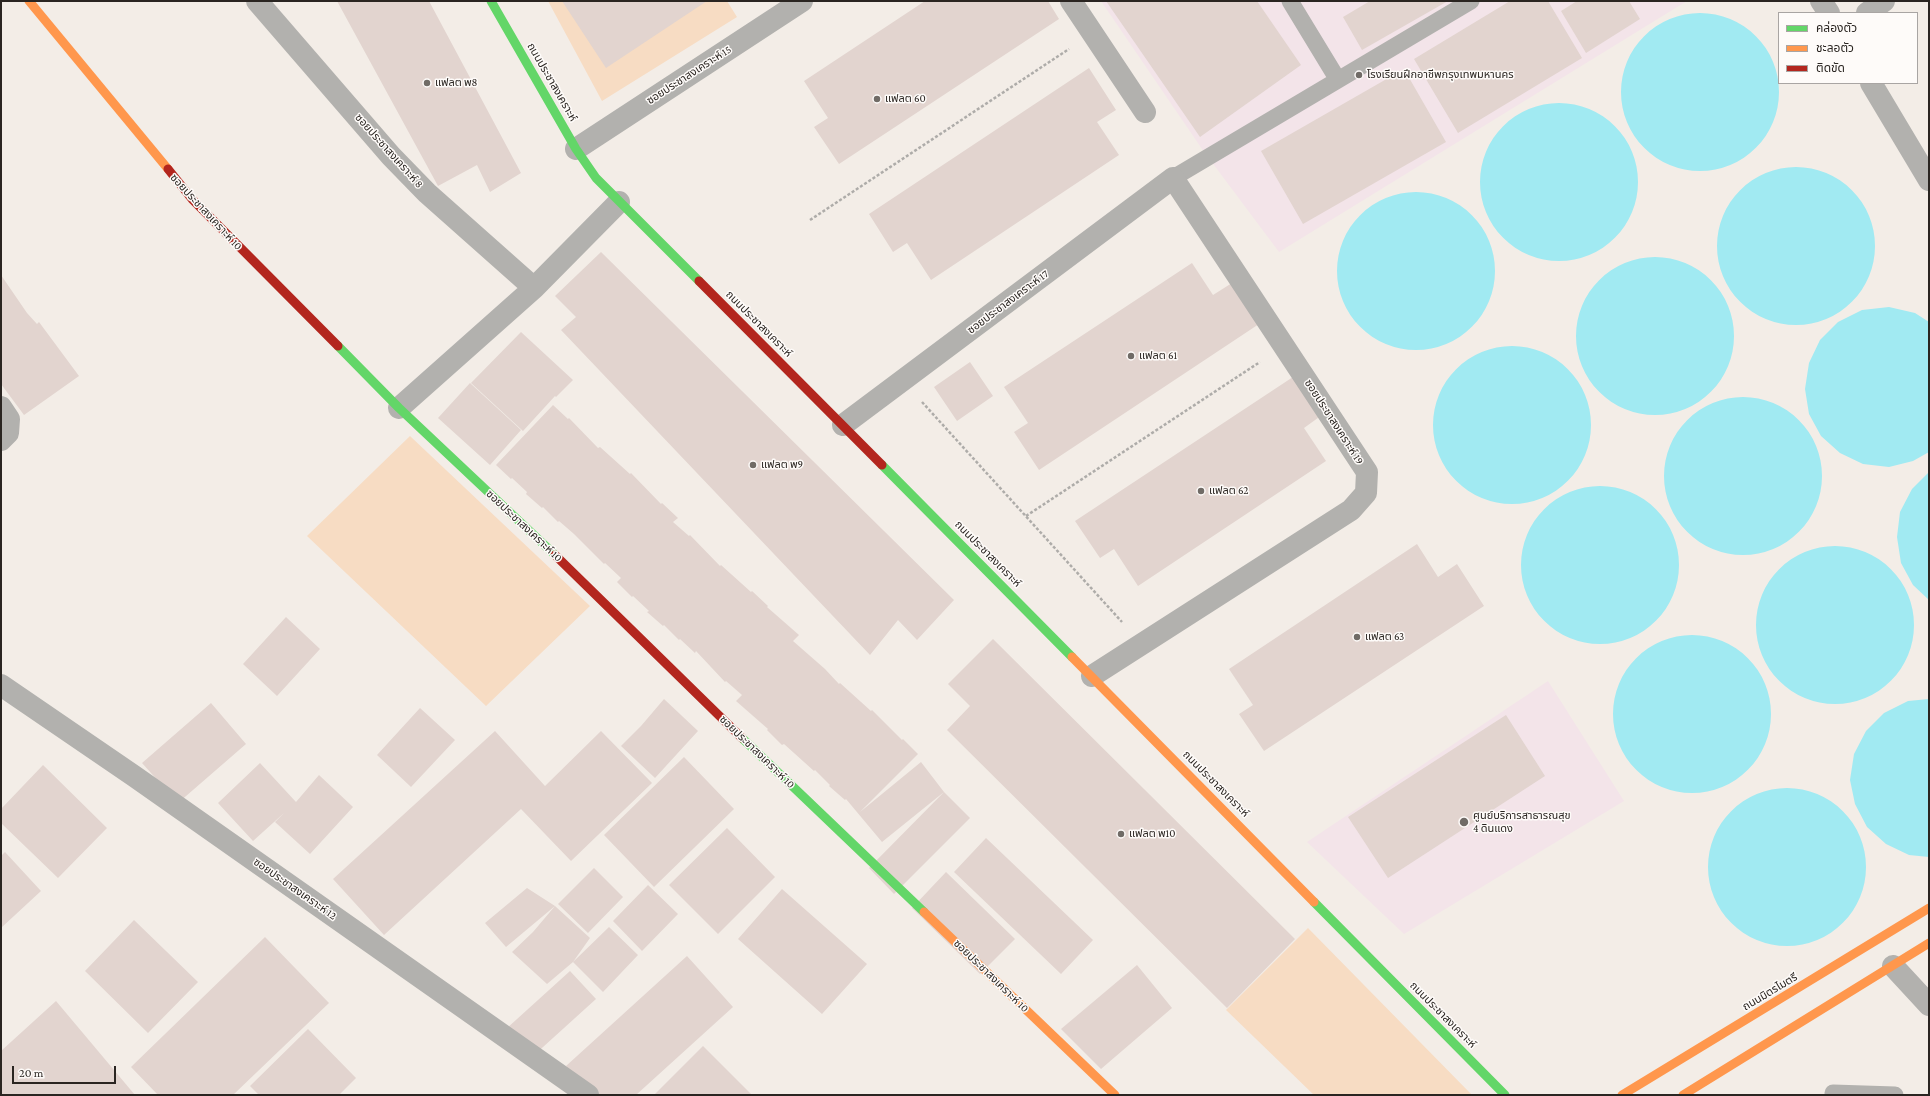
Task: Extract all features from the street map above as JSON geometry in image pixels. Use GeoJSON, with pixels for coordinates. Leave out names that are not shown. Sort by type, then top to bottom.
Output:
{"type":"FeatureCollection","features":[{"type":"Feature","properties":{"kind":"street","name":"ซอยประชาสงเคราะห์ 10"},"geometry":{"type":"LineString","coordinates":[[30,1],[192,199],[399,408],[555,555],[696,694],[1115,1095]]}},
{"type":"Feature","properties":{"kind":"street","name":"ซอยประชาสงเคราะห์ 8"},"geometry":{"type":"LineString","coordinates":[[258,1],[391,156],[427,193],[534,288]]}},
{"type":"Feature","properties":{"kind":"street","name":"ถนนประชาสงเคราะห์"},"geometry":{"type":"LineString","coordinates":[[491,1],[576,149],[596,178],[1092,676],[1505,1095]]}},
{"type":"Feature","properties":{"kind":"street","name":"ซอยประชาสงเคราะห์ 15"},"geometry":{"type":"LineString","coordinates":[[576,149],[802,1]]}},
{"type":"Feature","properties":{"kind":"street"},"geometry":{"type":"LineString","coordinates":[[1071,1],[1145,112]]}},
{"type":"Feature","properties":{"kind":"street"},"geometry":{"type":"LineString","coordinates":[[1821,1],[1828,12]]}},
{"type":"Feature","properties":{"kind":"street"},"geometry":{"type":"LineString","coordinates":[[1868,12],[1884,1]]}},
{"type":"Feature","properties":{"kind":"street"},"geometry":{"type":"LineString","coordinates":[[1872,84],[1929,180]]}},
{"type":"Feature","properties":{"kind":"street","name":"ซอยประชาสงเคราะห์ 19"},"geometry":{"type":"LineString","coordinates":[[1092,676],[1351,510],[1366,493],[1367,472],[1173,178]]}},
{"type":"Feature","properties":{"kind":"street","name":"ซอยประชาสงเคราะห์ 17"},"geometry":{"type":"LineString","coordinates":[[843,425],[1173,178]]}},
{"type":"Feature","properties":{"kind":"street"},"geometry":{"type":"LineString","coordinates":[[399,408],[534,288],[619,202]]}},
{"type":"Feature","properties":{"kind":"street"},"geometry":{"type":"LineString","coordinates":[[1,407],[9,419],[8,433],[1,440]]}},
{"type":"Feature","properties":{"kind":"street","name":"ซอยประชาสงเคราะห์ 12"},"geometry":{"type":"LineString","coordinates":[[1,685],[134,776],[588,1095]]}},
{"type":"Feature","properties":{"kind":"street","name":"ถนนมิตรไมตรี"},"geometry":{"type":"LineString","coordinates":[[1622,1095],[1879,944],[1929,908]]}},
{"type":"Feature","properties":{"kind":"street"},"geometry":{"type":"LineString","coordinates":[[1683,1095],[1891,962],[1929,943]]}},
{"type":"Feature","properties":{"kind":"street"},"geometry":{"type":"LineString","coordinates":[[1891,962],[1929,1005]]}},
{"type":"Feature","properties":{"kind":"lane"},"geometry":{"type":"LineString","coordinates":[[1290,1],[1338,80]]}},
{"type":"Feature","properties":{"kind":"lane"},"geometry":{"type":"LineString","coordinates":[[1173,178],[1471,1]]}},
{"type":"Feature","properties":{"kind":"lane"},"geometry":{"type":"LineString","coordinates":[[1833,1093],[1895,1095]]}},
{"type":"Feature","properties":{"kind":"path"},"geometry":{"type":"LineString","coordinates":[[810,220],[1093,33]]}},
{"type":"Feature","properties":{"kind":"path"},"geometry":{"type":"LineString","coordinates":[[1026,516],[1284,346]]}},
{"type":"Feature","properties":{"kind":"path"},"geometry":{"type":"LineString","coordinates":[[903,381],[1142,644]]}},
{"type":"Feature","properties":{"kind":"shaded area"},"geometry":{"type":"Polygon","coordinates":[[[548,1],[727,1],[737,17],[602,101],[548,1]]]}},
{"type":"Feature","properties":{"kind":"shaded area","name":"โรงเรียนฝึกอาชีพกรุงเทพมหานคร"},"geometry":{"type":"Polygon","coordinates":[[[1101,1],[1687,1],[1279,252],[1202,149],[1101,1]]]}},
{"type":"Feature","properties":{"kind":"shaded area"},"geometry":{"type":"Polygon","coordinates":[[[410,436],[590,606],[486,706],[307,536],[410,436]]]}},
{"type":"Feature","properties":{"kind":"shaded area","name":"ศูนย์บริการสาธารณสุข 4 ดินแดง"},"geometry":{"type":"Polygon","coordinates":[[[1548,681],[1624,801],[1404,934],[1307,842],[1548,681]]]}},
{"type":"Feature","properties":{"kind":"shaded area"},"geometry":{"type":"Polygon","coordinates":[[[1308,928],[1472,1095],[1314,1095],[1226,1010],[1308,928]]]}},
{"type":"Feature","properties":{"kind":"water"},"geometry":{"type":"Polygon","coordinates":[[[1692,13],[1708,13],[1723,16],[1744,26],[1756,36],[1766,48],[1776,69],[1779,84],[1779,100],[1776,115],[1766,136],[1756,148],[1744,158],[1723,168],[1708,171],[1692,171],[1677,168],[1656,158],[1644,148],[1634,136],[1624,115],[1621,100],[1621,84],[1624,69],[1634,48],[1644,36],[1656,26],[1677,16],[1692,13]]]}},
{"type":"Feature","properties":{"kind":"water"},"geometry":{"type":"Polygon","coordinates":[[[1551,103],[1567,103],[1582,106],[1596,112],[1615,126],[1625,138],[1635,159],[1638,182],[1635,205],[1625,226],[1615,238],[1603,248],[1582,258],[1567,261],[1551,261],[1536,258],[1515,248],[1503,238],[1493,226],[1483,205],[1480,190],[1480,174],[1483,159],[1493,138],[1503,126],[1515,116],[1536,106],[1551,103]]]}},
{"type":"Feature","properties":{"kind":"water"},"geometry":{"type":"Polygon","coordinates":[[[1788,167],[1804,167],[1819,170],[1833,176],[1852,190],[1862,202],[1872,223],[1875,246],[1872,269],[1862,290],[1852,302],[1840,312],[1819,322],[1804,325],[1788,325],[1773,322],[1752,312],[1740,302],[1730,290],[1720,269],[1717,254],[1717,238],[1720,223],[1730,202],[1740,190],[1752,180],[1773,170],[1788,167]]]}},
{"type":"Feature","properties":{"kind":"water"},"geometry":{"type":"Polygon","coordinates":[[[1408,192],[1424,192],[1439,195],[1453,201],[1472,215],[1482,227],[1492,248],[1495,271],[1492,294],[1482,315],[1472,327],[1460,337],[1439,347],[1424,350],[1408,350],[1393,347],[1372,337],[1360,327],[1350,315],[1340,294],[1337,279],[1337,263],[1340,248],[1350,227],[1360,215],[1372,205],[1393,195],[1408,192]]]}},
{"type":"Feature","properties":{"kind":"water"},"geometry":{"type":"Polygon","coordinates":[[[1647,257],[1663,257],[1692,266],[1711,280],[1721,292],[1728,306],[1734,328],[1734,344],[1728,366],[1721,380],[1711,392],[1699,402],[1685,409],[1663,415],[1647,415],[1625,409],[1611,402],[1599,392],[1589,380],[1582,366],[1576,344],[1576,328],[1582,306],[1589,292],[1599,280],[1611,270],[1625,263],[1647,257]]]}},
{"type":"Feature","properties":{"kind":"water"},"geometry":{"type":"Polygon","coordinates":[[[1889,307],[1915,313],[1929,322],[1929,452],[1913,461],[1889,467],[1863,464],[1840,453],[1821,436],[1809,414],[1805,389],[1809,363],[1820,340],[1838,322],[1862,310],[1889,307]]]}},
{"type":"Feature","properties":{"kind":"water"},"geometry":{"type":"Polygon","coordinates":[[[1504,346],[1520,346],[1535,349],[1549,355],[1568,369],[1578,381],[1588,402],[1591,425],[1588,448],[1578,469],[1568,481],[1556,491],[1535,501],[1520,504],[1504,504],[1489,501],[1468,491],[1456,481],[1446,469],[1436,448],[1433,433],[1433,417],[1436,402],[1446,381],[1456,369],[1468,359],[1489,349],[1504,346]]]}},
{"type":"Feature","properties":{"kind":"water"},"geometry":{"type":"Polygon","coordinates":[[[1735,397],[1751,397],[1780,406],[1799,420],[1809,432],[1816,446],[1822,468],[1822,484],[1816,506],[1809,520],[1799,532],[1787,542],[1773,549],[1751,555],[1735,555],[1713,549],[1699,542],[1687,532],[1677,520],[1670,506],[1664,484],[1664,468],[1670,446],[1677,432],[1687,420],[1699,410],[1713,403],[1735,397]]]}},
{"type":"Feature","properties":{"kind":"water"},"geometry":{"type":"Polygon","coordinates":[[[1929,472],[1929,600],[1913,585],[1901,563],[1897,537],[1900,512],[1912,489],[1929,472]]]}},
{"type":"Feature","properties":{"kind":"water"},"geometry":{"type":"Polygon","coordinates":[[[1592,486],[1608,486],[1623,489],[1637,495],[1656,509],[1666,521],[1676,542],[1679,565],[1676,588],[1666,609],[1656,621],[1644,631],[1623,641],[1608,644],[1592,644],[1577,641],[1556,631],[1544,621],[1534,609],[1524,588],[1521,573],[1521,557],[1524,542],[1534,521],[1544,509],[1556,499],[1577,489],[1592,486]]]}},
{"type":"Feature","properties":{"kind":"water"},"geometry":{"type":"Polygon","coordinates":[[[1835,546],[1865,552],[1879,559],[1891,569],[1901,581],[1908,595],[1914,625],[1908,655],[1901,669],[1891,681],[1879,691],[1865,698],[1835,704],[1805,698],[1791,691],[1779,681],[1769,669],[1762,655],[1756,625],[1762,595],[1769,581],[1779,569],[1791,559],[1805,552],[1835,546]]]}},
{"type":"Feature","properties":{"kind":"water"},"geometry":{"type":"Polygon","coordinates":[[[1684,635],[1700,635],[1715,638],[1729,644],[1748,658],[1758,670],[1768,691],[1771,714],[1768,737],[1758,758],[1748,770],[1736,780],[1715,790],[1700,793],[1684,793],[1669,790],[1648,780],[1636,770],[1626,758],[1616,737],[1613,722],[1613,706],[1616,691],[1626,670],[1636,658],[1648,648],[1669,638],[1684,635]]]}},
{"type":"Feature","properties":{"kind":"water"},"geometry":{"type":"Polygon","coordinates":[[[1929,699],[1929,857],[1909,855],[1886,844],[1867,827],[1855,804],[1850,780],[1854,754],[1866,731],[1884,713],[1908,701],[1929,699]]]}},
{"type":"Feature","properties":{"kind":"water"},"geometry":{"type":"Polygon","coordinates":[[[1787,788],[1817,794],[1831,801],[1843,811],[1853,823],[1860,837],[1866,867],[1860,897],[1853,911],[1843,923],[1831,933],[1817,940],[1787,946],[1757,940],[1743,933],[1731,923],[1721,911],[1714,897],[1708,867],[1714,837],[1721,823],[1731,811],[1743,801],[1757,794],[1787,788]]]}},
{"type":"Feature","properties":{"kind":"building","name":"แฟลต พ8"},"geometry":{"type":"Polygon","coordinates":[[[337,1],[429,1],[521,173],[490,192],[477,165],[438,186],[337,1]]]}},
{"type":"Feature","properties":{"kind":"building"},"geometry":{"type":"Polygon","coordinates":[[[562,1],[707,1],[606,68],[562,1]]]}},
{"type":"Feature","properties":{"kind":"building","name":"แฟลต 60"},"geometry":{"type":"Polygon","coordinates":[[[925,1],[1048,1],[1059,19],[839,164],[814,127],[828,118],[804,81],[925,1]]]}},
{"type":"Feature","properties":{"kind":"building"},"geometry":{"type":"Polygon","coordinates":[[[1106,1],[1257,1],[1301,65],[1200,137],[1106,1]]]}},
{"type":"Feature","properties":{"kind":"building"},"geometry":{"type":"Polygon","coordinates":[[[1370,1],[1448,1],[1362,50],[1343,17],[1370,1]]]}},
{"type":"Feature","properties":{"kind":"building"},"geometry":{"type":"Polygon","coordinates":[[[1510,1],[1548,1],[1582,58],[1458,133],[1414,59],[1510,1]]]}},
{"type":"Feature","properties":{"kind":"building"},"geometry":{"type":"Polygon","coordinates":[[[1577,1],[1629,1],[1640,19],[1586,53],[1561,11],[1577,1]]]}},
{"type":"Feature","properties":{"kind":"building"},"geometry":{"type":"Polygon","coordinates":[[[1089,68],[1116,110],[1097,122],[1119,155],[931,280],[907,243],[893,252],[869,214],[1089,68]]]}},
{"type":"Feature","properties":{"kind":"building"},"geometry":{"type":"Polygon","coordinates":[[[1404,69],[1446,142],[1303,224],[1261,151],[1404,69]]]}},
{"type":"Feature","properties":{"kind":"building","name":"แฟลต พ9"},"geometry":{"type":"Polygon","coordinates":[[[601,252],[954,600],[917,640],[898,620],[870,655],[561,330],[576,317],[555,296],[601,252]]]}},
{"type":"Feature","properties":{"kind":"building","name":"แฟลต 61"},"geometry":{"type":"Polygon","coordinates":[[[1192,263],[1213,295],[1232,283],[1259,324],[1039,470],[1014,432],[1028,423],[1004,387],[1192,263]]]}},
{"type":"Feature","properties":{"kind":"building"},"geometry":{"type":"Polygon","coordinates":[[[1,275],[27,313],[37,324],[39,322],[79,376],[24,415],[1,384],[1,275]]]}},
{"type":"Feature","properties":{"kind":"building"},"geometry":{"type":"Polygon","coordinates":[[[521,332],[573,380],[556,397],[555,396],[523,431],[471,383],[521,332]]]}},
{"type":"Feature","properties":{"kind":"building"},"geometry":{"type":"Polygon","coordinates":[[[970,362],[993,396],[957,421],[934,387],[970,362]]]}},
{"type":"Feature","properties":{"kind":"building","name":"แฟลต 62"},"geometry":{"type":"Polygon","coordinates":[[[1296,375],[1322,415],[1304,428],[1326,461],[1138,586],[1114,549],[1100,558],[1075,521],[1296,375]]]}},
{"type":"Feature","properties":{"kind":"building"},"geometry":{"type":"Polygon","coordinates":[[[470,383],[521,430],[490,465],[438,418],[470,383]]]}},
{"type":"Feature","properties":{"kind":"building"},"geometry":{"type":"Polygon","coordinates":[[[553,405],[568,419],[569,418],[598,448],[600,447],[630,474],[631,473],[661,504],[662,503],[678,518],[673,522],[689,536],[690,535],[720,566],[721,565],[751,592],[752,591],[768,606],[767,607],[799,635],[793,641],[825,669],[839,684],[840,683],[871,711],[872,710],[918,754],[860,812],[921,762],[944,792],[882,842],[846,799],[845,800],[829,786],[830,785],[815,770],[814,771],[784,744],[782,745],[767,730],[768,729],[736,701],[742,695],[726,681],[725,682],[696,651],[695,653],[647,612],[649,611],[617,582],[621,578],[605,563],[604,564],[574,534],[526,494],[527,492],[496,465],[553,405]]]}},
{"type":"Feature","properties":{"kind":"building","name":"แฟลต 63"},"geometry":{"type":"Polygon","coordinates":[[[1417,544],[1438,577],[1457,564],[1484,606],[1264,751],[1239,714],[1253,705],[1229,669],[1417,544]]]}},
{"type":"Feature","properties":{"kind":"building"},"geometry":{"type":"Polygon","coordinates":[[[286,617],[320,649],[277,696],[243,664],[286,617]]]}},
{"type":"Feature","properties":{"kind":"building","name":"แฟลต พ10"},"geometry":{"type":"Polygon","coordinates":[[[993,639],[1295,939],[1227,1008],[947,730],[970,706],[948,684],[993,639]]]}},
{"type":"Feature","properties":{"kind":"building"},"geometry":{"type":"Polygon","coordinates":[[[664,699],[698,731],[655,778],[621,746],[641,726],[664,699]]]}},
{"type":"Feature","properties":{"kind":"building"},"geometry":{"type":"Polygon","coordinates":[[[211,703],[246,744],[178,803],[142,763],[211,703]]]}},
{"type":"Feature","properties":{"kind":"building"},"geometry":{"type":"Polygon","coordinates":[[[420,708],[455,740],[411,787],[377,755],[420,708]]]}},
{"type":"Feature","properties":{"kind":"building"},"geometry":{"type":"Polygon","coordinates":[[[1506,715],[1545,776],[1388,878],[1348,817],[1506,715]]]}},
{"type":"Feature","properties":{"kind":"building"},"geometry":{"type":"Polygon","coordinates":[[[495,731],[545,786],[601,731],[652,783],[571,861],[521,809],[384,935],[333,879],[495,731]]]}},
{"type":"Feature","properties":{"kind":"building"},"geometry":{"type":"Polygon","coordinates":[[[684,757],[734,809],[654,887],[604,835],[684,757]]]}},
{"type":"Feature","properties":{"kind":"building"},"geometry":{"type":"Polygon","coordinates":[[[260,763],[296,802],[319,775],[353,807],[310,854],[275,822],[284,813],[253,841],[218,803],[260,763]]]}},
{"type":"Feature","properties":{"kind":"building"},"geometry":{"type":"Polygon","coordinates":[[[43,765],[107,828],[58,878],[1,823],[1,809],[43,765]]]}},
{"type":"Feature","properties":{"kind":"building"},"geometry":{"type":"Polygon","coordinates":[[[944,792],[970,818],[894,894],[869,868],[944,792]]]}},
{"type":"Feature","properties":{"kind":"building"},"geometry":{"type":"Polygon","coordinates":[[[727,828],[775,877],[718,934],[669,885],[727,828]]]}},
{"type":"Feature","properties":{"kind":"building"},"geometry":{"type":"Polygon","coordinates":[[[986,838],[1093,940],[1061,974],[954,872],[986,838]]]}},
{"type":"Feature","properties":{"kind":"building"},"geometry":{"type":"Polygon","coordinates":[[[5,852],[41,891],[1,928],[1,856],[5,852]]]}},
{"type":"Feature","properties":{"kind":"building"},"geometry":{"type":"Polygon","coordinates":[[[594,868],[623,897],[588,933],[558,904],[594,868]]]}},
{"type":"Feature","properties":{"kind":"building"},"geometry":{"type":"Polygon","coordinates":[[[946,872],[1015,939],[980,974],[912,908],[946,872]]]}},
{"type":"Feature","properties":{"kind":"building"},"geometry":{"type":"Polygon","coordinates":[[[648,885],[678,914],[642,951],[613,921],[648,885]]]}},
{"type":"Feature","properties":{"kind":"building"},"geometry":{"type":"Polygon","coordinates":[[[527,888],[555,906],[506,947],[485,923],[527,888]]]}},
{"type":"Feature","properties":{"kind":"building"},"geometry":{"type":"Polygon","coordinates":[[[782,889],[867,964],[822,1014],[738,939],[782,889]]]}},
{"type":"Feature","properties":{"kind":"building"},"geometry":{"type":"Polygon","coordinates":[[[555,906],[590,938],[573,962],[547,984],[512,952],[533,932],[555,906]]]}},
{"type":"Feature","properties":{"kind":"building"},"geometry":{"type":"Polygon","coordinates":[[[134,920],[198,982],[148,1033],[85,971],[134,920]]]}},
{"type":"Feature","properties":{"kind":"building"},"geometry":{"type":"Polygon","coordinates":[[[609,927],[638,955],[603,992],[573,962],[609,927]]]}},
{"type":"Feature","properties":{"kind":"building"},"geometry":{"type":"Polygon","coordinates":[[[265,937],[329,1003],[233,1095],[158,1095],[131,1067],[265,937]]]}},
{"type":"Feature","properties":{"kind":"building"},"geometry":{"type":"Polygon","coordinates":[[[687,956],[733,1007],[636,1095],[591,1095],[566,1066],[687,956]]]}},
{"type":"Feature","properties":{"kind":"building"},"geometry":{"type":"Polygon","coordinates":[[[1137,965],[1172,1008],[1101,1069],[1061,1029],[1137,965]]]}},
{"type":"Feature","properties":{"kind":"building"},"geometry":{"type":"Polygon","coordinates":[[[570,971],[596,999],[532,1057],[506,1029],[570,971]]]}},
{"type":"Feature","properties":{"kind":"building"},"geometry":{"type":"Polygon","coordinates":[[[56,1001],[135,1095],[1,1095],[1,1051],[56,1001]]]}},
{"type":"Feature","properties":{"kind":"building"},"geometry":{"type":"Polygon","coordinates":[[[308,1029],[356,1078],[339,1095],[259,1095],[250,1086],[308,1029]]]}},
{"type":"Feature","properties":{"kind":"building"},"geometry":{"type":"Polygon","coordinates":[[[703,1046],[752,1095],[654,1095],[703,1046]]]}},
{"type":"Feature","properties":{"kind":"traffic: fast"},"geometry":{"type":"LineString","coordinates":[[491,1],[576,149],[596,178],[699,281]]}},
{"type":"Feature","properties":{"kind":"traffic: fast"},"geometry":{"type":"LineString","coordinates":[[338,346],[399,408],[555,555]]}},
{"type":"Feature","properties":{"kind":"traffic: fast"},"geometry":{"type":"LineString","coordinates":[[882,465],[1072,657]]}},
{"type":"Feature","properties":{"kind":"traffic: fast"},"geometry":{"type":"LineString","coordinates":[[742,738],[924,912]]}},
{"type":"Feature","properties":{"kind":"traffic: fast"},"geometry":{"type":"LineString","coordinates":[[1314,902],[1505,1095]]}},
{"type":"Feature","properties":{"kind":"traffic: slow"},"geometry":{"type":"LineString","coordinates":[[29,1],[168,169]]}},
{"type":"Feature","properties":{"kind":"traffic: slow"},"geometry":{"type":"LineString","coordinates":[[1072,657],[1314,902]]}},
{"type":"Feature","properties":{"kind":"traffic: slow"},"geometry":{"type":"LineString","coordinates":[[1622,1095],[1929,908]]}},
{"type":"Feature","properties":{"kind":"traffic: slow"},"geometry":{"type":"LineString","coordinates":[[924,912],[1115,1095]]}},
{"type":"Feature","properties":{"kind":"traffic: slow"},"geometry":{"type":"LineString","coordinates":[[1683,1095],[1929,943]]}},
{"type":"Feature","properties":{"kind":"traffic: jam"},"geometry":{"type":"LineString","coordinates":[[168,169],[192,199],[338,346]]}},
{"type":"Feature","properties":{"kind":"traffic: jam"},"geometry":{"type":"LineString","coordinates":[[699,281],[882,465]]}},
{"type":"Feature","properties":{"kind":"traffic: jam"},"geometry":{"type":"LineString","coordinates":[[555,555],[742,738]]}},
{"type":"Feature","properties":{"kind":"place","name":"โรงเรียนฝึกอาชีพกรุงเทพมหานคร"},"geometry":{"type":"Point","coordinates":[1359,75]}},
{"type":"Feature","properties":{"kind":"place","name":"แฟลต พ8"},"geometry":{"type":"Point","coordinates":[427,83]}},
{"type":"Feature","properties":{"kind":"place","name":"แฟลต 60"},"geometry":{"type":"Point","coordinates":[877,99]}},
{"type":"Feature","properties":{"kind":"place","name":"แฟลต 61"},"geometry":{"type":"Point","coordinates":[1131,356]}},
{"type":"Feature","properties":{"kind":"place","name":"แฟลต พ9"},"geometry":{"type":"Point","coordinates":[753,465]}},
{"type":"Feature","properties":{"kind":"place","name":"แฟลต 62"},"geometry":{"type":"Point","coordinates":[1201,491]}},
{"type":"Feature","properties":{"kind":"place","name":"แฟลต 63"},"geometry":{"type":"Point","coordinates":[1357,637]}},
{"type":"Feature","properties":{"kind":"place","name":"ศูนย์บริการสาธารณสุข 4 ดินแดง"},"geometry":{"type":"Point","coordinates":[1464,822]}},
{"type":"Feature","properties":{"kind":"place","name":"แฟลต พ10"},"geometry":{"type":"Point","coordinates":[1121,834]}}]}
